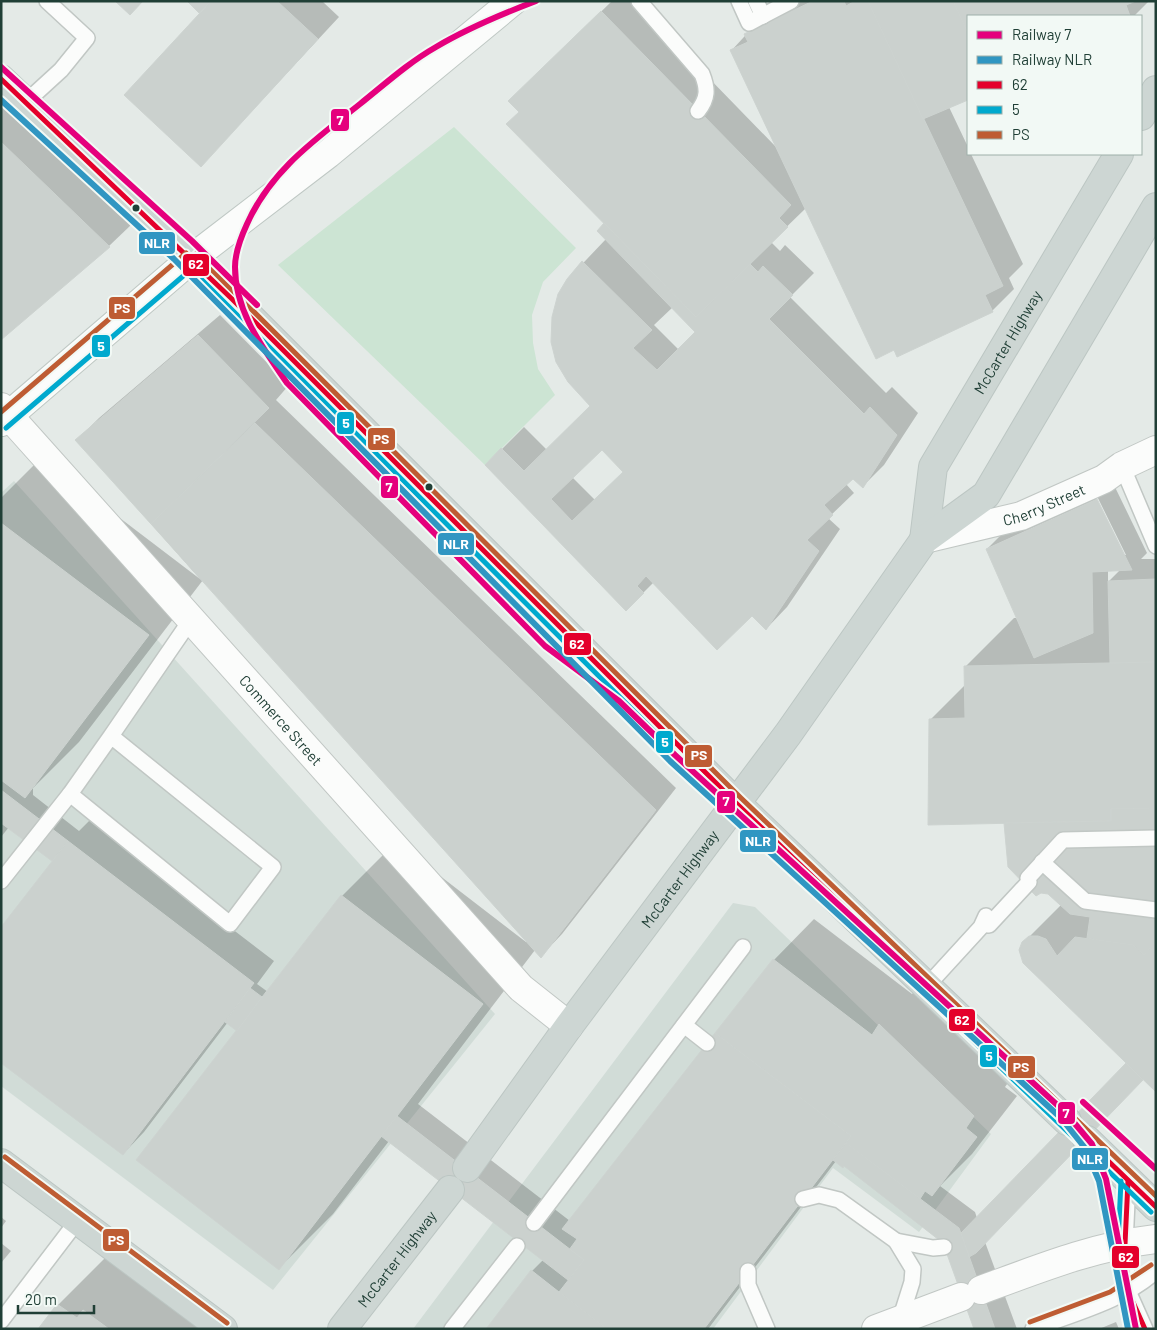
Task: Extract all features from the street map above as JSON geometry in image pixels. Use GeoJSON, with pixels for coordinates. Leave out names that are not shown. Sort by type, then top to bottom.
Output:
{"type":"FeatureCollection","features":[{"type":"Feature","properties":{"kind":"main road"},"geometry":{"type":"LineString","coordinates":[[1,78],[191,259],[736,803],[1067,1121]]}},
{"type":"Feature","properties":{"kind":"main road"},"geometry":{"type":"LineString","coordinates":[[1142,114],[1156,90]]}},
{"type":"Feature","properties":{"kind":"main road","name":"McCarter Highway"},"geometry":{"type":"LineString","coordinates":[[924,540],[933,467],[1118,155]]}},
{"type":"Feature","properties":{"kind":"main road","name":"McCarter Highway"},"geometry":{"type":"LineString","coordinates":[[467,1168],[569,1026],[788,734],[924,540],[986,495],[1156,206]]}},
{"type":"Feature","properties":{"kind":"main road"},"geometry":{"type":"LineString","coordinates":[[1087,1140],[1156,1207]]}},
{"type":"Feature","properties":{"kind":"main road"},"geometry":{"type":"LineString","coordinates":[[1,1163],[223,1329]]}},
{"type":"Feature","properties":{"kind":"main road","name":"McCarter Highway"},"geometry":{"type":"LineString","coordinates":[[342,1329],[450,1190]]}},
{"type":"Feature","properties":{"kind":"street"},"geometry":{"type":"LineString","coordinates":[[4,415],[191,259],[328,154],[513,1]]}},
{"type":"Feature","properties":{"kind":"street","name":"Commerce Street"},"geometry":{"type":"LineString","coordinates":[[4,415],[521,988],[569,1026]]}},
{"type":"Feature","properties":{"kind":"street","name":"Cherry Street"},"geometry":{"type":"LineString","coordinates":[[924,540],[1021,516],[1156,450]]}},
{"type":"Feature","properties":{"kind":"street"},"geometry":{"type":"LineString","coordinates":[[888,1325],[1071,1258],[1125,1244],[1156,1239]]}},
{"type":"Feature","properties":{"kind":"lane"},"geometry":{"type":"LineString","coordinates":[[26,102],[60,70],[87,38],[47,1]]}},
{"type":"Feature","properties":{"kind":"lane"},"geometry":{"type":"LineString","coordinates":[[639,1],[702,74],[708,89],[704,104],[698,111]]}},
{"type":"Feature","properties":{"kind":"lane"},"geometry":{"type":"LineString","coordinates":[[739,1],[756,19]]}},
{"type":"Feature","properties":{"kind":"lane"},"geometry":{"type":"LineString","coordinates":[[756,1],[756,19]]}},
{"type":"Feature","properties":{"kind":"lane"},"geometry":{"type":"LineString","coordinates":[[756,19],[787,2]]}},
{"type":"Feature","properties":{"kind":"lane"},"geometry":{"type":"LineString","coordinates":[[1113,472],[1156,546]]}},
{"type":"Feature","properties":{"kind":"lane"},"geometry":{"type":"LineString","coordinates":[[1,881],[70,794],[190,621]]}},
{"type":"Feature","properties":{"kind":"lane"},"geometry":{"type":"LineString","coordinates":[[70,794],[230,924],[273,867],[111,736]]}},
{"type":"Feature","properties":{"kind":"lane"},"geometry":{"type":"LineString","coordinates":[[927,986],[1020,880],[1023,877],[1028,878],[1063,840],[1156,838]]}},
{"type":"Feature","properties":{"kind":"lane"},"geometry":{"type":"LineString","coordinates":[[1042,862],[1085,901],[1156,910]]}},
{"type":"Feature","properties":{"kind":"lane"},"geometry":{"type":"LineString","coordinates":[[534,1223],[743,947]]}},
{"type":"Feature","properties":{"kind":"lane"},"geometry":{"type":"LineString","coordinates":[[684,1025],[707,1043]]}},
{"type":"Feature","properties":{"kind":"lane"},"geometry":{"type":"LineString","coordinates":[[1128,1180],[1125,1244],[1128,1290],[1145,1329]]}},
{"type":"Feature","properties":{"kind":"lane"},"geometry":{"type":"LineString","coordinates":[[803,1199],[819,1195],[839,1200],[896,1241],[913,1269],[912,1282],[888,1325]]}},
{"type":"Feature","properties":{"kind":"lane"},"geometry":{"type":"LineString","coordinates":[[1,1321],[78,1220]]}},
{"type":"Feature","properties":{"kind":"lane"},"geometry":{"type":"LineString","coordinates":[[896,1241],[933,1248],[944,1247]]}},
{"type":"Feature","properties":{"kind":"lane"},"geometry":{"type":"LineString","coordinates":[[452,1329],[517,1246]]}},
{"type":"Feature","properties":{"kind":"lane"},"geometry":{"type":"LineString","coordinates":[[1033,1329],[1102,1303],[1142,1284],[1156,1271]]}},
{"type":"Feature","properties":{"kind":"lane"},"geometry":{"type":"LineString","coordinates":[[748,1272],[748,1285],[767,1329]]}},
{"type":"Feature","properties":{"kind":"shaded area"},"geometry":{"type":"Polygon","coordinates":[[[14,481],[495,1014],[273,1290],[1,1086],[1,493],[14,481]]]}},
{"type":"Feature","properties":{"kind":"shaded area"},"geometry":{"type":"Polygon","coordinates":[[[733,903],[755,907],[991,1134],[919,1232],[833,1168],[713,1329],[413,1329],[733,903]]]}},
{"type":"Feature","properties":{"kind":"green space"},"geometry":{"type":"Polygon","coordinates":[[[454,127],[576,248],[543,282],[532,315],[533,343],[538,369],[555,395],[485,465],[278,265],[454,127]]]}},
{"type":"Feature","properties":{"kind":"building"},"geometry":{"type":"Polygon","coordinates":[[[115,1],[143,1],[130,15],[115,1]]]}},
{"type":"Feature","properties":{"kind":"building"},"geometry":{"type":"Polygon","coordinates":[[[187,1],[211,1],[199,13],[187,1]]]}},
{"type":"Feature","properties":{"kind":"building"},"geometry":{"type":"Polygon","coordinates":[[[211,1],[277,1],[318,39],[201,167],[124,95],[211,1]]]}},
{"type":"Feature","properties":{"kind":"building"},"geometry":{"type":"Polygon","coordinates":[[[813,1],[844,1],[846,6],[855,1],[868,1],[1003,286],[985,295],[993,312],[897,357],[894,350],[876,359],[730,50],[748,42],[744,34],[813,1]]]}},
{"type":"Feature","properties":{"kind":"building"},"geometry":{"type":"Polygon","coordinates":[[[868,1],[953,1],[967,31],[967,100],[923,119],[868,1]]]}},
{"type":"Feature","properties":{"kind":"building"},"geometry":{"type":"Polygon","coordinates":[[[953,1],[1136,1],[1126,5],[1130,15],[967,15],[967,31],[953,1]]]}},
{"type":"Feature","properties":{"kind":"building"},"geometry":{"type":"Polygon","coordinates":[[[601,11],[791,205],[779,218],[788,227],[696,317],[506,124],[519,112],[508,101],[601,11]]]}},
{"type":"Feature","properties":{"kind":"building"},"geometry":{"type":"Polygon","coordinates":[[[1,142],[110,247],[1,340],[1,142]]]}},
{"type":"Feature","properties":{"kind":"building"},"geometry":{"type":"Polygon","coordinates":[[[604,223],[696,317],[750,264],[758,272],[763,266],[793,295],[769,319],[864,414],[870,407],[897,435],[863,488],[853,479],[824,505],[833,515],[807,540],[819,551],[766,630],[752,616],[717,650],[646,576],[637,586],[644,593],[626,611],[485,465],[501,448],[524,471],[590,406],[568,382],[556,362],[551,342],[552,317],[558,294],[567,279],[582,261],[652,330],[633,348],[657,370],[695,332],[597,231],[604,223]],[[602,450],[551,499],[572,521],[623,472],[602,450]]]}},
{"type":"Feature","properties":{"kind":"building"},"geometry":{"type":"Polygon","coordinates":[[[198,335],[269,408],[151,524],[75,440],[198,335]]]}},
{"type":"Feature","properties":{"kind":"building"},"geometry":{"type":"Polygon","coordinates":[[[255,423],[656,810],[541,958],[151,524],[255,423]]]}},
{"type":"Feature","properties":{"kind":"building"},"geometry":{"type":"Polygon","coordinates":[[[1097,499],[1132,570],[1092,572],[1093,633],[1034,658],[986,549],[1097,499]]]}},
{"type":"Feature","properties":{"kind":"building"},"geometry":{"type":"Polygon","coordinates":[[[1,523],[149,635],[25,798],[1,780],[1,523]]]}},
{"type":"Feature","properties":{"kind":"building"},"geometry":{"type":"Polygon","coordinates":[[[1156,579],[1156,662],[1110,663],[1108,581],[1156,579]]]}},
{"type":"Feature","properties":{"kind":"building"},"geometry":{"type":"Polygon","coordinates":[[[1156,662],[1156,808],[1111,809],[1111,821],[928,825],[929,719],[965,718],[964,666],[1156,662]]]}},
{"type":"Feature","properties":{"kind":"building"},"geometry":{"type":"Polygon","coordinates":[[[1,790],[68,841],[52,861],[1,823],[1,790]]]}},
{"type":"Feature","properties":{"kind":"building"},"geometry":{"type":"Polygon","coordinates":[[[1156,808],[1156,953],[1150,948],[1144,955],[1133,945],[1087,938],[1090,917],[1070,914],[1048,894],[1041,893],[1036,896],[1008,867],[1004,823],[1111,821],[1111,809],[1156,808]]]}},
{"type":"Feature","properties":{"kind":"building"},"geometry":{"type":"Polygon","coordinates":[[[68,841],[254,983],[123,1155],[1,1063],[1,927],[68,841]]]}},
{"type":"Feature","properties":{"kind":"building"},"geometry":{"type":"Polygon","coordinates":[[[341,895],[483,1004],[279,1270],[136,1160],[341,895]]]}},
{"type":"Feature","properties":{"kind":"building"},"geometry":{"type":"Polygon","coordinates":[[[1029,936],[1038,936],[1046,939],[1057,956],[1075,937],[1133,945],[1144,955],[1150,948],[1156,953],[1156,1092],[1023,963],[1019,950],[1022,942],[1029,936]]]}},
{"type":"Feature","properties":{"kind":"building"},"geometry":{"type":"Polygon","coordinates":[[[773,959],[872,1035],[879,1024],[974,1116],[966,1128],[977,1137],[932,1196],[925,1191],[920,1199],[846,1143],[851,1136],[715,1033],[773,959]]]}},
{"type":"Feature","properties":{"kind":"building"},"geometry":{"type":"Polygon","coordinates":[[[250,988],[262,997],[237,1031],[225,1022],[250,988]]]}},
{"type":"Feature","properties":{"kind":"building"},"geometry":{"type":"Polygon","coordinates":[[[715,1033],[851,1136],[704,1329],[607,1329],[559,1292],[584,1260],[569,1250],[577,1239],[562,1229],[715,1033]]]}},
{"type":"Feature","properties":{"kind":"building"},"geometry":{"type":"Polygon","coordinates":[[[1126,1063],[1143,1080],[976,1253],[969,1257],[961,1233],[1126,1063]]]}},
{"type":"Feature","properties":{"kind":"building"},"geometry":{"type":"Polygon","coordinates":[[[397,1116],[584,1260],[568,1280],[381,1136],[397,1116]]]}},
{"type":"Feature","properties":{"kind":"building"},"geometry":{"type":"Polygon","coordinates":[[[846,1143],[959,1228],[995,1329],[974,1329],[943,1243],[844,1166],[843,1168],[833,1160],[846,1143]]]}},
{"type":"Feature","properties":{"kind":"building"},"geometry":{"type":"Polygon","coordinates":[[[531,1270],[559,1292],[607,1329],[486,1329],[531,1270]]]}},
{"type":"Feature","properties":{"kind":"building"},"geometry":{"type":"Polygon","coordinates":[[[57,1304],[77,1318],[83,1310],[109,1329],[38,1329],[57,1304]]]}},
{"type":"Feature","properties":{"kind":"rail line","name":"7"},"geometry":{"type":"LineString","coordinates":[[536,1],[498,16],[448,40],[426,53],[311,143],[282,172],[257,205],[237,250],[235,261],[236,283],[245,314],[260,343],[287,383],[545,646],[619,701],[675,755],[1066,1113],[1092,1144],[1106,1179],[1136,1329]]}},
{"type":"Feature","properties":{"kind":"rail line","name":"7"},"geometry":{"type":"LineString","coordinates":[[1,67],[192,241],[257,305]]}},
{"type":"Feature","properties":{"kind":"rail line","name":"NLR"},"geometry":{"type":"LineString","coordinates":[[1,100],[174,259],[670,761],[1061,1118],[1085,1148],[1099,1181],[1128,1329]]}},
{"type":"Feature","properties":{"kind":"rail line","name":"7"},"geometry":{"type":"LineString","coordinates":[[1083,1102],[1156,1169]]}},
{"type":"Feature","properties":{"kind":"transit line","name":"62"},"geometry":{"type":"LineString","coordinates":[[1,79],[232,299],[736,803],[1156,1207]]}},
{"type":"Feature","properties":{"kind":"transit line","name":"PS"},"geometry":{"type":"LineString","coordinates":[[1,412],[186,253]]}},
{"type":"Feature","properties":{"kind":"transit line","name":"PS"},"geometry":{"type":"LineString","coordinates":[[196,254],[741,798],[1156,1196]]}},
{"type":"Feature","properties":{"kind":"transit line","name":"5"},"geometry":{"type":"LineString","coordinates":[[186,264],[731,808],[1151,1212]]}},
{"type":"Feature","properties":{"kind":"transit line","name":"5"},"geometry":{"type":"LineString","coordinates":[[6,428],[196,265]]}},
{"type":"Feature","properties":{"kind":"transit line","name":"PS"},"geometry":{"type":"LineString","coordinates":[[5,1157],[227,1323]]}},
{"type":"Feature","properties":{"kind":"transit line","name":"5"},"geometry":{"type":"LineString","coordinates":[[1121,1181],[1118,1244],[1121,1292],[1137,1329]]}},
{"type":"Feature","properties":{"kind":"transit line","name":"62"},"geometry":{"type":"LineString","coordinates":[[1128,1181],[1125,1244],[1128,1291],[1145,1329]]}},
{"type":"Feature","properties":{"kind":"transit line","name":"PS"},"geometry":{"type":"LineString","coordinates":[[1030,1322],[1110,1292],[1151,1265]]}}]}
